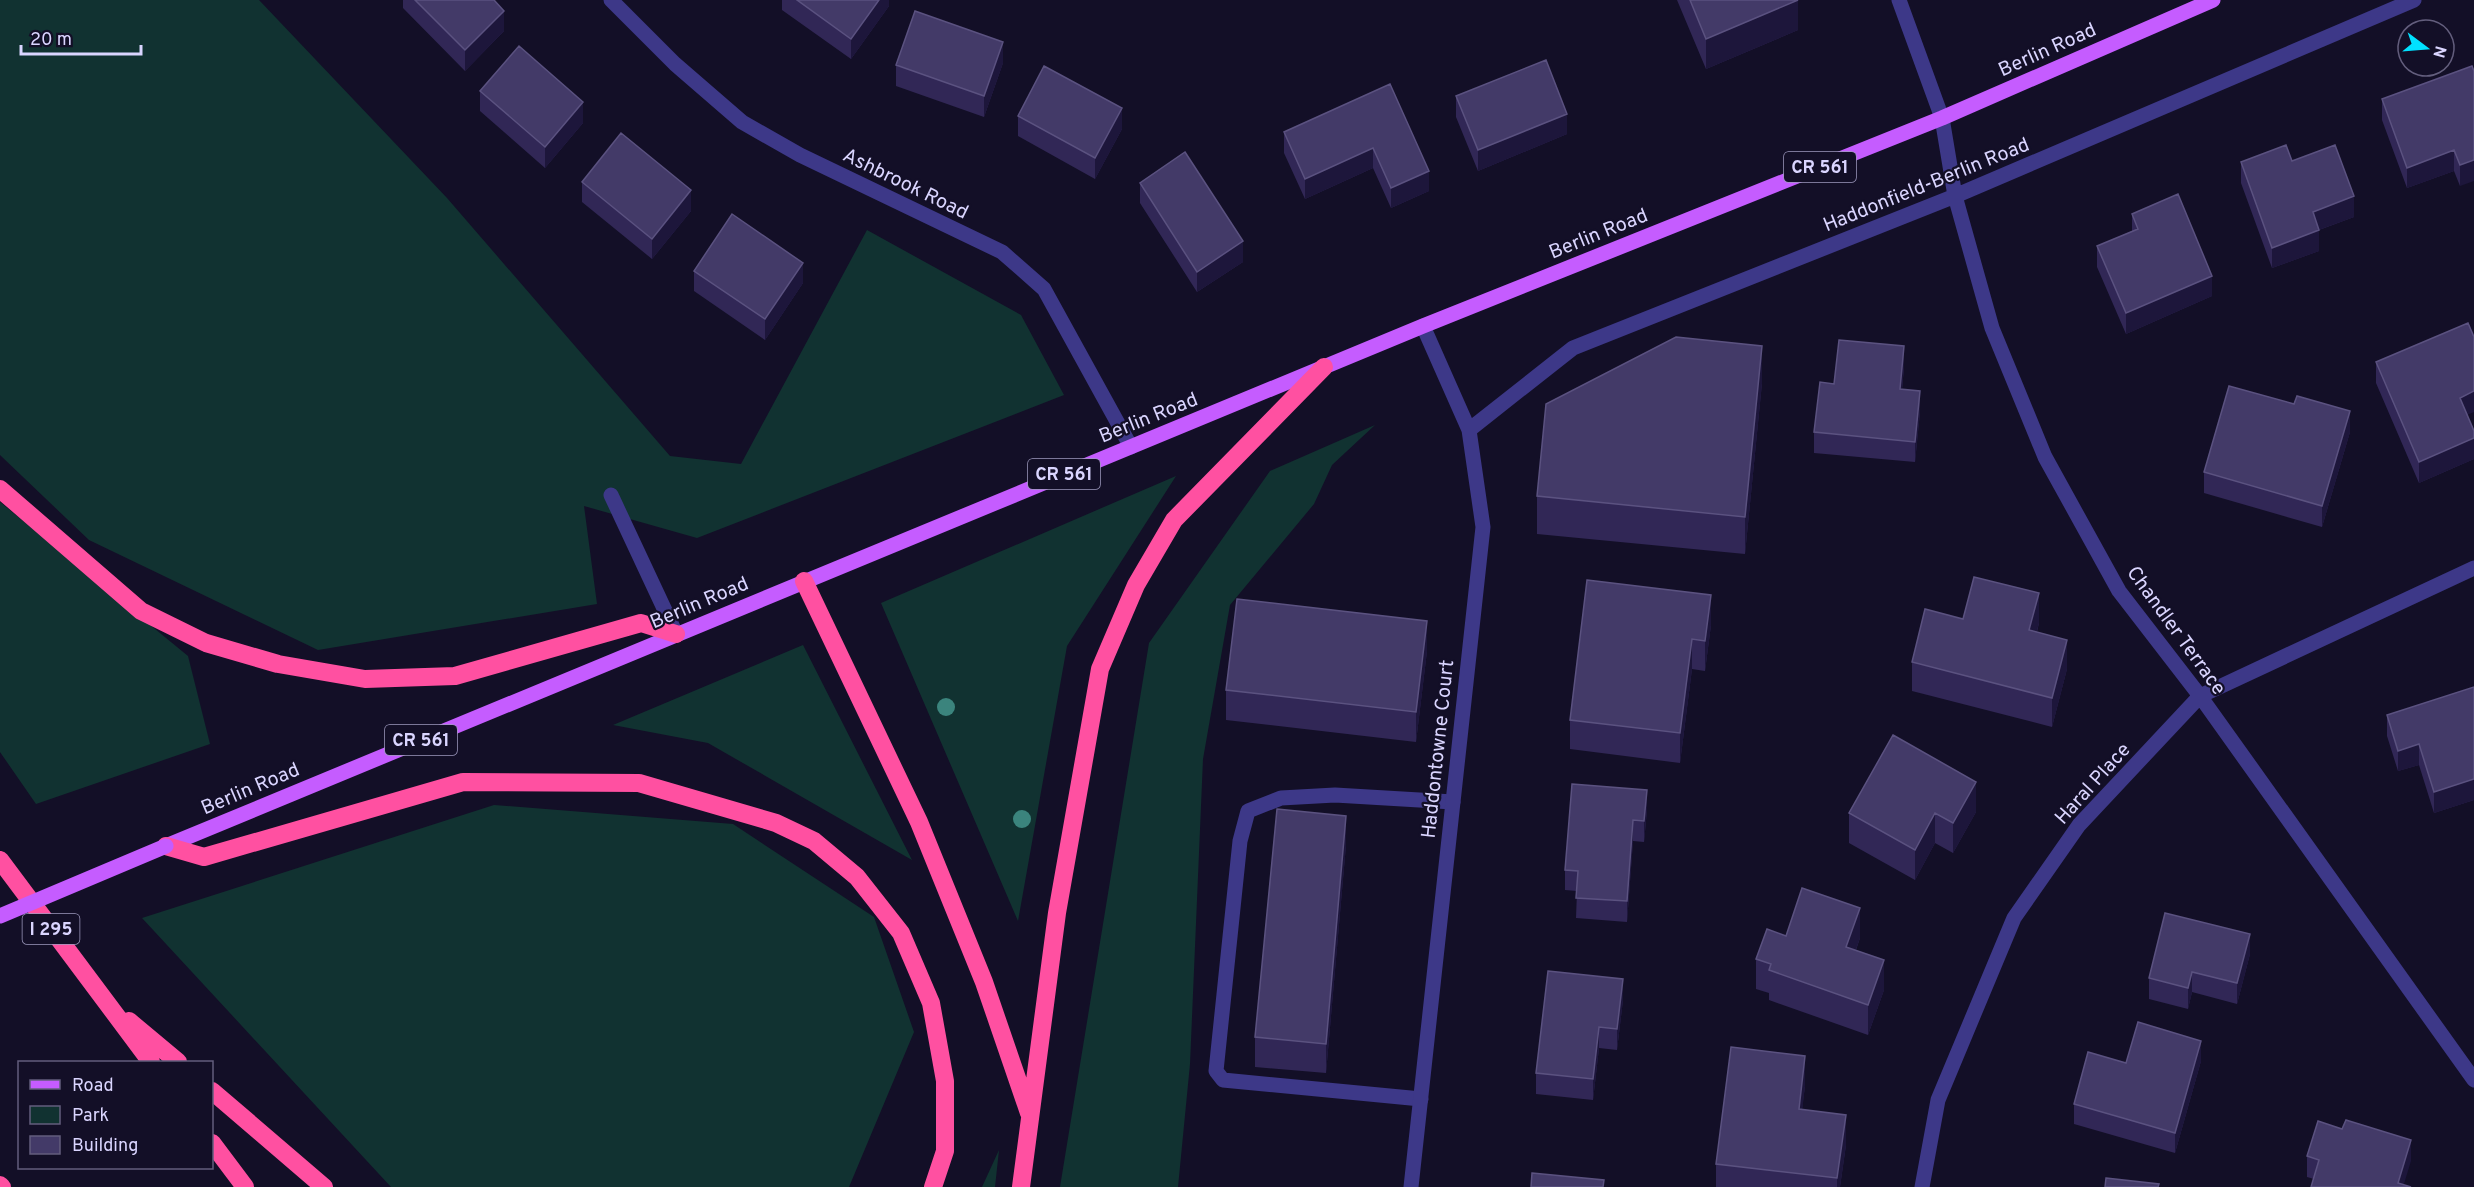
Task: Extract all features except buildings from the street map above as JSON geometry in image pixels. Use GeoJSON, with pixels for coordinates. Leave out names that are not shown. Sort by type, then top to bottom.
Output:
{"type":"FeatureCollection","features":[{"type":"Feature","properties":{"kind":"highway"},"geometry":{"type":"LineString","coordinates":[[1021,1187],[1057,913],[1100,669],[1136,585],[1174,520],[1324,367]]}},
{"type":"Feature","properties":{"kind":"highway"},"geometry":{"type":"LineString","coordinates":[[0,489],[141,611],[206,644],[278,664],[365,679],[455,676],[641,623],[676,634]]}},
{"type":"Feature","properties":{"kind":"highway"},"geometry":{"type":"LineString","coordinates":[[804,581],[919,822],[984,982],[1030,1117]]}},
{"type":"Feature","properties":{"kind":"highway"},"geometry":{"type":"LineString","coordinates":[[166,846],[204,857],[463,782],[639,783],[776,823],[814,841],[857,877],[901,933],[932,1003],[945,1081],[945,1151],[933,1187]]}},
{"type":"Feature","properties":{"kind":"highway","name":"I 295"},"geometry":{"type":"LineString","coordinates":[[0,860],[150,1061]]}},
{"type":"Feature","properties":{"kind":"highway"},"geometry":{"type":"LineString","coordinates":[[102,998],[177,1061]]}},
{"type":"Feature","properties":{"kind":"highway"},"geometry":{"type":"LineString","coordinates":[[213,1092],[324,1187]]}},
{"type":"Feature","properties":{"kind":"highway"},"geometry":{"type":"LineString","coordinates":[[213,1144],[245,1187]]}},
{"type":"Feature","properties":{"kind":"main road","name":"Berlin Road"},"geometry":{"type":"LineString","coordinates":[[0,916],[1423,326],[1942,118],[2213,0]]}},
{"type":"Feature","properties":{"kind":"street","name":"Ashbrook Road"},"geometry":{"type":"LineString","coordinates":[[611,0],[675,64],[742,122],[800,155],[1002,252],[1036,281],[1044,289],[1131,447]]}},
{"type":"Feature","properties":{"kind":"street","name":"Chandler Terrace"},"geometry":{"type":"LineString","coordinates":[[1899,0],[1942,118],[1955,196],[1992,328],[2045,457],[2119,591],[2200,696],[2474,1080]]}},
{"type":"Feature","properties":{"kind":"street","name":"Haddonfield-Berlin Road"},"geometry":{"type":"LineString","coordinates":[[1469,430],[1574,348],[1955,196],[2414,0]]}},
{"type":"Feature","properties":{"kind":"street","name":"Haddontowne Court"},"geometry":{"type":"LineString","coordinates":[[1411,1187],[1483,527],[1469,430],[1423,326]]}},
{"type":"Feature","properties":{"kind":"street"},"geometry":{"type":"LineString","coordinates":[[611,495],[676,634]]}},
{"type":"Feature","properties":{"kind":"street","name":"Haral Place"},"geometry":{"type":"LineString","coordinates":[[1923,1187],[1938,1100],[2014,918],[2079,825],[2200,696],[2474,568]]}},
{"type":"Feature","properties":{"kind":"street"},"geometry":{"type":"LineString","coordinates":[[1421,1099],[1223,1080],[1216,1071],[1240,841],[1248,811],[1281,798],[1335,795],[1453,802]]}},
{"type":"Feature","properties":{"kind":"green space"},"geometry":{"type":"Polygon","coordinates":[[[0,0],[259,0],[447,198],[670,456],[741,464],[867,230],[1021,315],[1064,395],[697,538],[584,506],[597,604],[318,650],[89,540],[0,455],[0,0]]]}},
{"type":"Feature","properties":{"kind":"green space"},"geometry":{"type":"Polygon","coordinates":[[[1375,425],[1332,465],[1314,504],[1230,605],[1203,759],[1190,1064],[1178,1187],[1060,1187],[1149,643],[1270,471],[1375,425]]]}},
{"type":"Feature","properties":{"kind":"green space"},"geometry":{"type":"Polygon","coordinates":[[[1176,476],[1067,646],[1018,921],[881,603],[1176,476]]]}},
{"type":"Feature","properties":{"kind":"green space"},"geometry":{"type":"Polygon","coordinates":[[[0,502],[188,656],[210,744],[36,804],[0,752],[0,502]]]}},
{"type":"Feature","properties":{"kind":"green space"},"geometry":{"type":"Polygon","coordinates":[[[803,645],[912,860],[708,743],[613,725],[803,645]]]}},
{"type":"Feature","properties":{"kind":"green space"},"geometry":{"type":"Polygon","coordinates":[[[494,805],[733,824],[874,917],[914,1032],[849,1187],[391,1187],[142,918],[494,805]]]}},
{"type":"Feature","properties":{"kind":"green space"},"geometry":{"type":"Polygon","coordinates":[[[999,1150],[995,1187],[982,1187],[999,1150]]]}}]}
